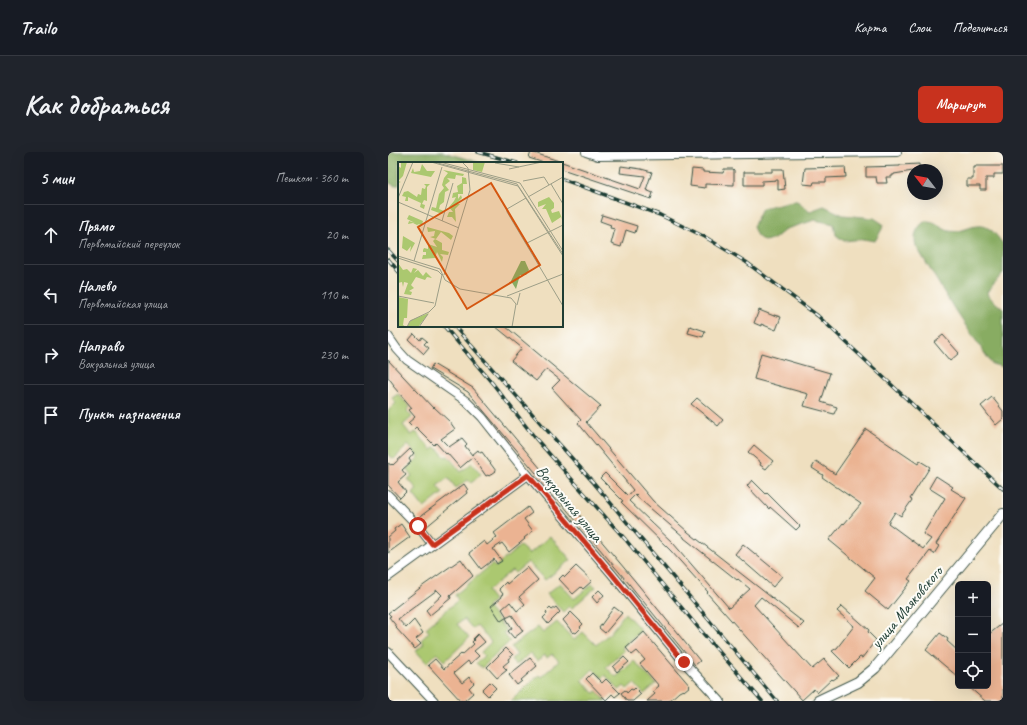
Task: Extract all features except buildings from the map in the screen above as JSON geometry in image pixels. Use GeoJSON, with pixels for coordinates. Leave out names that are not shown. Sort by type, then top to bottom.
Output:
{"type":"FeatureCollection","features":[{"type":"Feature","properties":{"kind":"main road","name":"улица Маяковского"},"geometry":{"type":"LineString","coordinates":[[818,701],[858,682],[875,668],[1003,514]]}},
{"type":"Feature","properties":{"kind":"street"},"geometry":{"type":"LineString","coordinates":[[586,152],[598,156],[897,152]]}},
{"type":"Feature","properties":{"kind":"street","name":"Вокзальная улица"},"geometry":{"type":"LineString","coordinates":[[388,336],[407,360],[466,401],[482,417],[528,475],[684,662],[720,701]]}},
{"type":"Feature","properties":{"kind":"street"},"geometry":{"type":"LineString","coordinates":[[388,576],[528,475]]}},
{"type":"Feature","properties":{"kind":"street"},"geometry":{"type":"LineString","coordinates":[[388,495],[418,526],[432,544]]}},
{"type":"Feature","properties":{"kind":"street"},"geometry":{"type":"LineString","coordinates":[[388,652],[434,701]]}},
{"type":"Feature","properties":{"kind":"street"},"geometry":{"type":"LineString","coordinates":[[709,690],[713,701]]}},
{"type":"Feature","properties":{"kind":"green space"},"geometry":{"type":"Polygon","coordinates":[[[388,152],[443,152],[478,162],[398,162],[398,185],[395,186],[388,182],[388,152]]]}},
{"type":"Feature","properties":{"kind":"green space"},"geometry":{"type":"Polygon","coordinates":[[[797,201],[810,211],[824,206],[843,215],[874,218],[883,224],[882,229],[875,241],[863,239],[844,241],[836,235],[834,224],[815,220],[786,229],[774,239],[764,241],[757,236],[753,227],[762,208],[797,201]]]}},
{"type":"Feature","properties":{"kind":"green space"},"geometry":{"type":"Polygon","coordinates":[[[926,221],[936,223],[949,231],[959,231],[983,226],[992,231],[1003,244],[1003,273],[987,292],[988,296],[1003,309],[1003,367],[992,364],[953,307],[916,246],[916,231],[920,225],[926,221]]]}},
{"type":"Feature","properties":{"kind":"green space"},"geometry":{"type":"Polygon","coordinates":[[[398,394],[410,407],[407,411],[412,417],[403,425],[411,435],[416,432],[432,450],[436,447],[445,457],[448,456],[461,472],[472,463],[481,474],[471,483],[468,480],[456,488],[448,478],[437,486],[443,493],[424,508],[413,494],[417,489],[408,479],[412,476],[407,469],[419,457],[408,445],[394,459],[388,455],[388,411],[396,403],[392,398],[398,394]]]}},
{"type":"Feature","properties":{"kind":"green space"},"geometry":{"type":"Polygon","coordinates":[[[550,536],[571,560],[545,580],[528,562],[515,573],[512,570],[487,591],[494,600],[487,607],[506,630],[503,634],[510,641],[482,668],[476,663],[484,656],[481,652],[491,642],[477,626],[473,629],[464,619],[457,624],[469,638],[445,661],[437,653],[427,663],[416,651],[424,644],[421,640],[429,632],[426,628],[458,600],[455,595],[492,564],[495,567],[520,546],[529,554],[550,536]]]}},
{"type":"Feature","properties":{"kind":"green space"},"geometry":{"type":"Polygon","coordinates":[[[560,583],[574,599],[592,584],[596,587],[572,608],[569,606],[563,612],[547,594],[560,583]]]}},
{"type":"Feature","properties":{"kind":"green space"},"geometry":{"type":"Polygon","coordinates":[[[625,613],[641,630],[622,648],[624,651],[606,667],[616,677],[634,661],[656,684],[644,694],[634,683],[627,689],[624,686],[619,690],[605,675],[602,678],[593,669],[582,680],[594,693],[597,691],[606,701],[511,701],[539,675],[541,677],[559,661],[552,654],[547,658],[545,655],[537,661],[530,653],[516,665],[511,659],[517,655],[511,647],[538,627],[543,633],[557,622],[574,640],[583,632],[596,645],[610,633],[625,613]]]}},
{"type":"Feature","properties":{"kind":"railway"},"geometry":{"type":"LineString","coordinates":[[478,152],[513,162]]}},
{"type":"Feature","properties":{"kind":"railway"},"geometry":{"type":"LineString","coordinates":[[563,179],[660,215],[705,237],[746,262],[818,316],[1003,489]]}},
{"type":"Feature","properties":{"kind":"railway"},"geometry":{"type":"LineString","coordinates":[[388,250],[398,261]]}},
{"type":"Feature","properties":{"kind":"railway"},"geometry":{"type":"LineString","coordinates":[[388,259],[398,271]]}},
{"type":"Feature","properties":{"kind":"railway"},"geometry":{"type":"LineString","coordinates":[[445,327],[493,384],[536,439],[625,539],[701,631],[762,701]]}},
{"type":"Feature","properties":{"kind":"railway"},"geometry":{"type":"LineString","coordinates":[[455,327],[593,482],[777,701]]}},
{"type":"Feature","properties":{"kind":"route"},"geometry":{"type":"LineString","coordinates":[[418,526],[432,544],[528,475],[684,662]]}}]}
